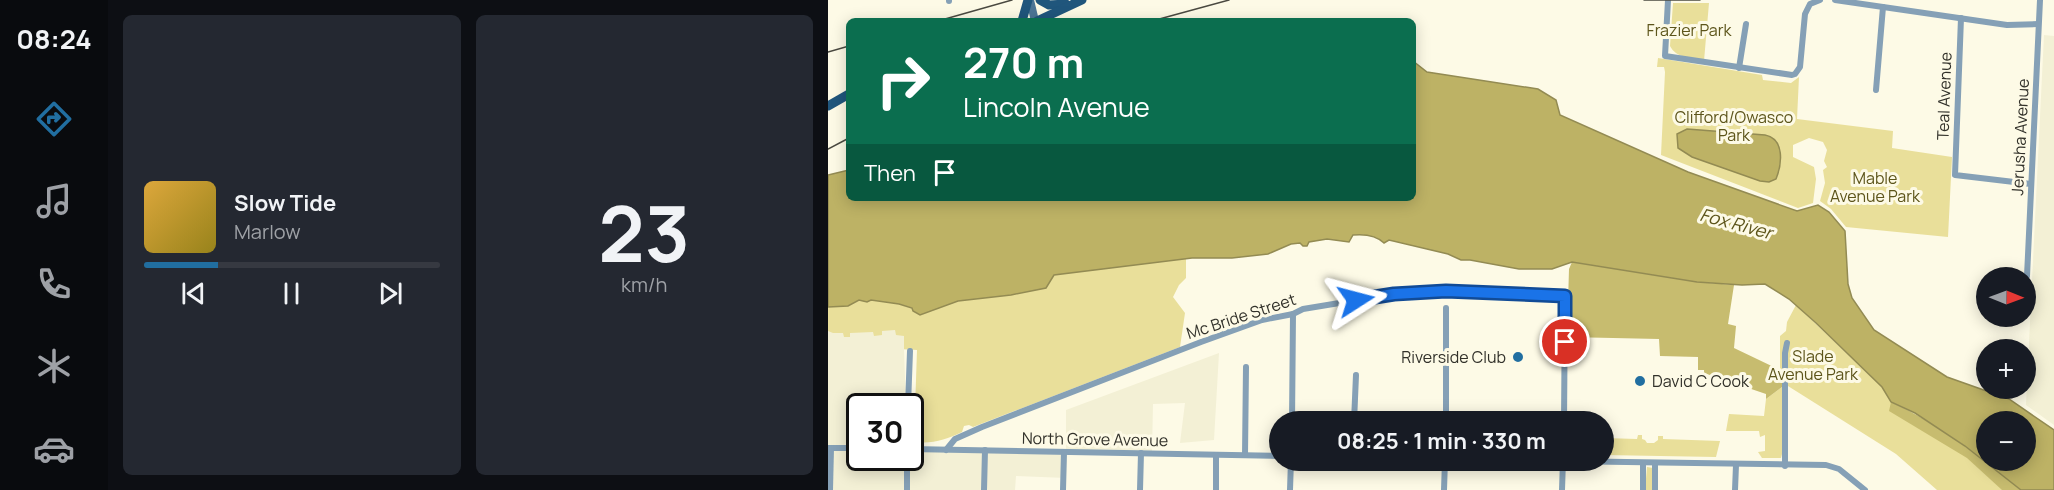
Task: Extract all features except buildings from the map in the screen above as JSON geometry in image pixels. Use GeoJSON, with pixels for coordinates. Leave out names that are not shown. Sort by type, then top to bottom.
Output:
{"type":"FeatureCollection","features":[{"type":"Feature","properties":{"kind":"main road"},"geometry":{"type":"LineString","coordinates":[[1023,18],[1029,0]]}},
{"type":"Feature","properties":{"kind":"main road"},"geometry":{"type":"LineString","coordinates":[[1038,0],[1049,5],[1071,4]]}},
{"type":"Feature","properties":{"kind":"main road"},"geometry":{"type":"LineString","coordinates":[[1043,18],[1082,0]]}},
{"type":"Feature","properties":{"kind":"main road"},"geometry":{"type":"LineString","coordinates":[[829,105],[846,96]]}},
{"type":"Feature","properties":{"kind":"street"},"geometry":{"type":"LineString","coordinates":[[1029,0],[1036,18]]}},
{"type":"Feature","properties":{"kind":"street"},"geometry":{"type":"LineString","coordinates":[[1037,18],[1038,0]]}},
{"type":"Feature","properties":{"kind":"street"},"geometry":{"type":"LineString","coordinates":[[1668,0],[1665,56],[1792,75],[1800,67],[1805,14],[1810,4],[1820,0]]}},
{"type":"Feature","properties":{"kind":"street"},"geometry":{"type":"LineString","coordinates":[[1835,0],[2007,25],[2038,24]]}},
{"type":"Feature","properties":{"kind":"street","name":"Jerusha Avenue"},"geometry":{"type":"LineString","coordinates":[[2027,267],[2040,0]]}},
{"type":"Feature","properties":{"kind":"street"},"geometry":{"type":"LineString","coordinates":[[1876,90],[1883,7]]}},
{"type":"Feature","properties":{"kind":"street","name":"Teal Avenue"},"geometry":{"type":"LineString","coordinates":[[1961,18],[1954,176],[2031,184]]}},
{"type":"Feature","properties":{"kind":"street"},"geometry":{"type":"LineString","coordinates":[[1739,68],[1746,24]]}},
{"type":"Feature","properties":{"kind":"street","name":"Mc Bride Street"},"geometry":{"type":"LineString","coordinates":[[946,450],[955,439],[992,423],[1262,320],[1293,314],[1316,306],[1420,292],[1472,291],[1565,296],[1564,411]]}},
{"type":"Feature","properties":{"kind":"street"},"geometry":{"type":"LineString","coordinates":[[1446,308],[1446,411]]}},
{"type":"Feature","properties":{"kind":"street"},"geometry":{"type":"LineString","coordinates":[[1292,411],[1293,314]]}},
{"type":"Feature","properties":{"kind":"street"},"geometry":{"type":"LineString","coordinates":[[1785,466],[1785,353],[1787,344]]}},
{"type":"Feature","properties":{"kind":"street"},"geometry":{"type":"LineString","coordinates":[[908,393],[910,351]]}},
{"type":"Feature","properties":{"kind":"street"},"geometry":{"type":"LineString","coordinates":[[1245,455],[1246,367]]}},
{"type":"Feature","properties":{"kind":"street"},"geometry":{"type":"LineString","coordinates":[[1354,411],[1356,375]]}},
{"type":"Feature","properties":{"kind":"street"},"geometry":{"type":"LineString","coordinates":[[830,490],[829,448],[846,448]]}},
{"type":"Feature","properties":{"kind":"street","name":"North Grove Avenue"},"geometry":{"type":"LineString","coordinates":[[924,449],[1269,456]]}},
{"type":"Feature","properties":{"kind":"street"},"geometry":{"type":"LineString","coordinates":[[984,490],[985,450]]}},
{"type":"Feature","properties":{"kind":"street"},"geometry":{"type":"LineString","coordinates":[[1063,490],[1064,452]]}},
{"type":"Feature","properties":{"kind":"street"},"geometry":{"type":"LineString","coordinates":[[1140,490],[1141,453]]}},
{"type":"Feature","properties":{"kind":"street"},"geometry":{"type":"LineString","coordinates":[[1216,455],[1216,490]]}},
{"type":"Feature","properties":{"kind":"street"},"geometry":{"type":"LineString","coordinates":[[1614,462],[1785,466],[1816,464],[1831,466],[1845,473],[1865,490]]}},
{"type":"Feature","properties":{"kind":"street"},"geometry":{"type":"LineString","coordinates":[[1643,463],[1643,490]]}},
{"type":"Feature","properties":{"kind":"street"},"geometry":{"type":"LineString","coordinates":[[1655,464],[1655,490]]}},
{"type":"Feature","properties":{"kind":"street"},"geometry":{"type":"LineString","coordinates":[[1735,490],[1736,465]]}},
{"type":"Feature","properties":{"kind":"street"},"geometry":{"type":"LineString","coordinates":[[907,471],[907,490]]}},
{"type":"Feature","properties":{"kind":"street"},"geometry":{"type":"LineString","coordinates":[[1290,490],[1291,471]]}},
{"type":"Feature","properties":{"kind":"street"},"geometry":{"type":"LineString","coordinates":[[1444,490],[1445,471]]}},
{"type":"Feature","properties":{"kind":"street"},"geometry":{"type":"LineString","coordinates":[[1562,490],[1563,471]]}},
{"type":"Feature","properties":{"kind":"shaded area"},"geometry":{"type":"Polygon","coordinates":[[[2044,35],[2054,36],[2054,425],[2026,405],[2026,399],[2036,399],[2036,339],[2029,339],[2030,327],[2036,327],[2036,267],[2033,267],[2044,35]]]}},
{"type":"Feature","properties":{"kind":"shaded area"},"geometry":{"type":"Polygon","coordinates":[[[1572,262],[1697,282],[1734,285],[1728,324],[1736,326],[1734,348],[1780,370],[1782,387],[1766,399],[1766,394],[1704,373],[1704,370],[1698,370],[1698,357],[1660,356],[1659,339],[1567,337],[1569,269],[1572,262]]]}},
{"type":"Feature","properties":{"kind":"shaded area"},"geometry":{"type":"Polygon","coordinates":[[[867,302],[919,350],[904,350],[906,393],[846,393],[846,471],[924,471],[924,449],[1066,451],[1066,410],[1219,353],[1214,440],[1180,443],[1185,403],[1153,404],[1152,453],[1067,452],[1066,478],[1016,476],[1015,490],[828,490],[828,307],[867,302]]]}},
{"type":"Feature","properties":{"kind":"shaded area"},"geometry":{"type":"Polygon","coordinates":[[[1891,402],[1926,420],[1976,454],[1976,466],[1967,458],[1889,411],[1891,402]]]}},
{"type":"Feature","properties":{"kind":"shaded area"},"geometry":{"type":"Polygon","coordinates":[[[1981,471],[1997,471],[2021,490],[2002,490],[1981,471]]]}},
{"type":"Feature","properties":{"kind":"green space","name":"Frazier Park"},"geometry":{"type":"Polygon","coordinates":[[[1673,3],[1709,3],[1704,61],[1680,55],[1670,46],[1673,3]]]}},
{"type":"Feature","properties":{"kind":"green space","name":"Clifford/Owasco Park"},"geometry":{"type":"Polygon","coordinates":[[[1658,58],[1762,75],[1763,80],[1791,83],[1799,77],[1797,119],[1893,131],[1892,148],[1952,157],[1948,237],[1846,227],[1831,209],[1820,201],[1825,183],[1823,170],[1827,167],[1824,161],[1827,150],[1823,142],[1809,138],[1793,145],[1793,157],[1814,167],[1816,179],[1813,203],[1798,208],[1661,155],[1665,72],[1664,67],[1657,67],[1658,58]]]}},
{"type":"Feature","properties":{"kind":"green space"},"geometry":{"type":"Polygon","coordinates":[[[1186,258],[1186,278],[1179,285],[1173,297],[1185,313],[1180,347],[973,427],[964,426],[962,432],[945,439],[924,442],[924,393],[916,393],[917,350],[904,349],[904,336],[896,335],[895,330],[882,331],[882,335],[874,336],[873,332],[850,333],[850,337],[844,337],[843,333],[828,331],[828,307],[848,306],[859,300],[867,302],[871,300],[899,304],[912,308],[920,315],[958,301],[1011,295],[1046,288],[1054,275],[1186,258]]]}},
{"type":"Feature","properties":{"kind":"green space","name":"Slade Avenue Park"},"geometry":{"type":"Polygon","coordinates":[[[1796,305],[1882,387],[1891,402],[1929,422],[1976,455],[1976,471],[1997,471],[2021,490],[1937,490],[1896,454],[1780,381],[1780,336],[1786,331],[1787,322],[1796,305]]]}},
{"type":"Feature","properties":{"kind":"green space"},"geometry":{"type":"Polygon","coordinates":[[[1782,387],[1781,458],[1762,458],[1758,452],[1765,451],[1765,435],[1760,437],[1759,431],[1726,431],[1729,414],[1764,416],[1766,399],[1782,387]]]}},
{"type":"Feature","properties":{"kind":"green space"},"geometry":{"type":"Polygon","coordinates":[[[1638,435],[1642,435],[1642,439],[1647,443],[1654,443],[1658,440],[1658,436],[1663,436],[1663,439],[1720,441],[1716,457],[1614,455],[1614,438],[1637,439],[1638,435]]]}},
{"type":"Feature","properties":{"kind":"green space"},"geometry":{"type":"Polygon","coordinates":[[[1647,467],[1653,468],[1653,490],[1645,490],[1647,467]]]}},
{"type":"Feature","properties":{"kind":"water","name":"Fox River"},"geometry":{"type":"Polygon","coordinates":[[[1416,63],[1427,72],[1538,89],[1556,100],[1560,115],[1688,172],[1797,211],[1818,205],[1829,212],[1845,231],[1848,284],[1852,298],[1874,330],[1947,377],[1976,387],[1976,399],[2009,399],[2026,411],[1976,411],[1976,455],[1915,413],[1891,402],[1882,387],[1816,323],[1789,299],[1765,284],[1697,282],[1572,262],[1552,269],[1519,269],[1461,260],[1448,254],[1389,240],[1384,243],[1366,235],[1353,235],[1349,242],[1327,239],[1309,242],[1307,246],[1300,243],[1291,244],[1268,254],[1232,258],[1192,258],[1054,275],[1046,288],[1011,295],[958,301],[920,315],[912,308],[899,304],[871,300],[867,302],[859,300],[848,306],[828,307],[828,175],[846,171],[846,201],[1416,201],[1416,63]]]}},
{"type":"Feature","properties":{"kind":"water"},"geometry":{"type":"Polygon","coordinates":[[[1687,129],[1771,137],[1776,141],[1780,153],[1780,166],[1776,179],[1769,182],[1760,181],[1692,157],[1678,148],[1677,134],[1687,129]]]}},
{"type":"Feature","properties":{"kind":"water"},"geometry":{"type":"Polygon","coordinates":[[[2036,418],[2054,430],[2054,490],[2021,490],[1997,471],[2036,471],[2036,418]]]}},
{"type":"Feature","properties":{"kind":"railway"},"geometry":{"type":"LineString","coordinates":[[949,18],[1012,0]]}},
{"type":"Feature","properties":{"kind":"railway"},"geometry":{"type":"LineString","coordinates":[[1163,18],[1229,0]]}},
{"type":"Feature","properties":{"kind":"railway"},"geometry":{"type":"LineString","coordinates":[[1644,0],[1700,0]]}},
{"type":"Feature","properties":{"kind":"railway"},"geometry":{"type":"LineString","coordinates":[[828,52],[846,47]]}},
{"type":"Feature","properties":{"kind":"railway"},"geometry":{"type":"LineString","coordinates":[[828,149],[846,140]]}},
{"type":"Feature","properties":{"kind":"place","name":"Riverside Club"},"geometry":{"type":"Point","coordinates":[1518,357]}},
{"type":"Feature","properties":{"kind":"place","name":"David C Cook"},"geometry":{"type":"Point","coordinates":[1640,381]}},
{"type":"Feature","properties":{"kind":"route"},"geometry":{"type":"LineString","coordinates":[[1356,300],[1394,294],[1446,291],[1565,296],[1565,342]]}},
{"type":"Feature","properties":{"kind":"park label","name":"Mable Avenue Park"},"geometry":{"type":"Point","coordinates":[1875,187]}}]}
